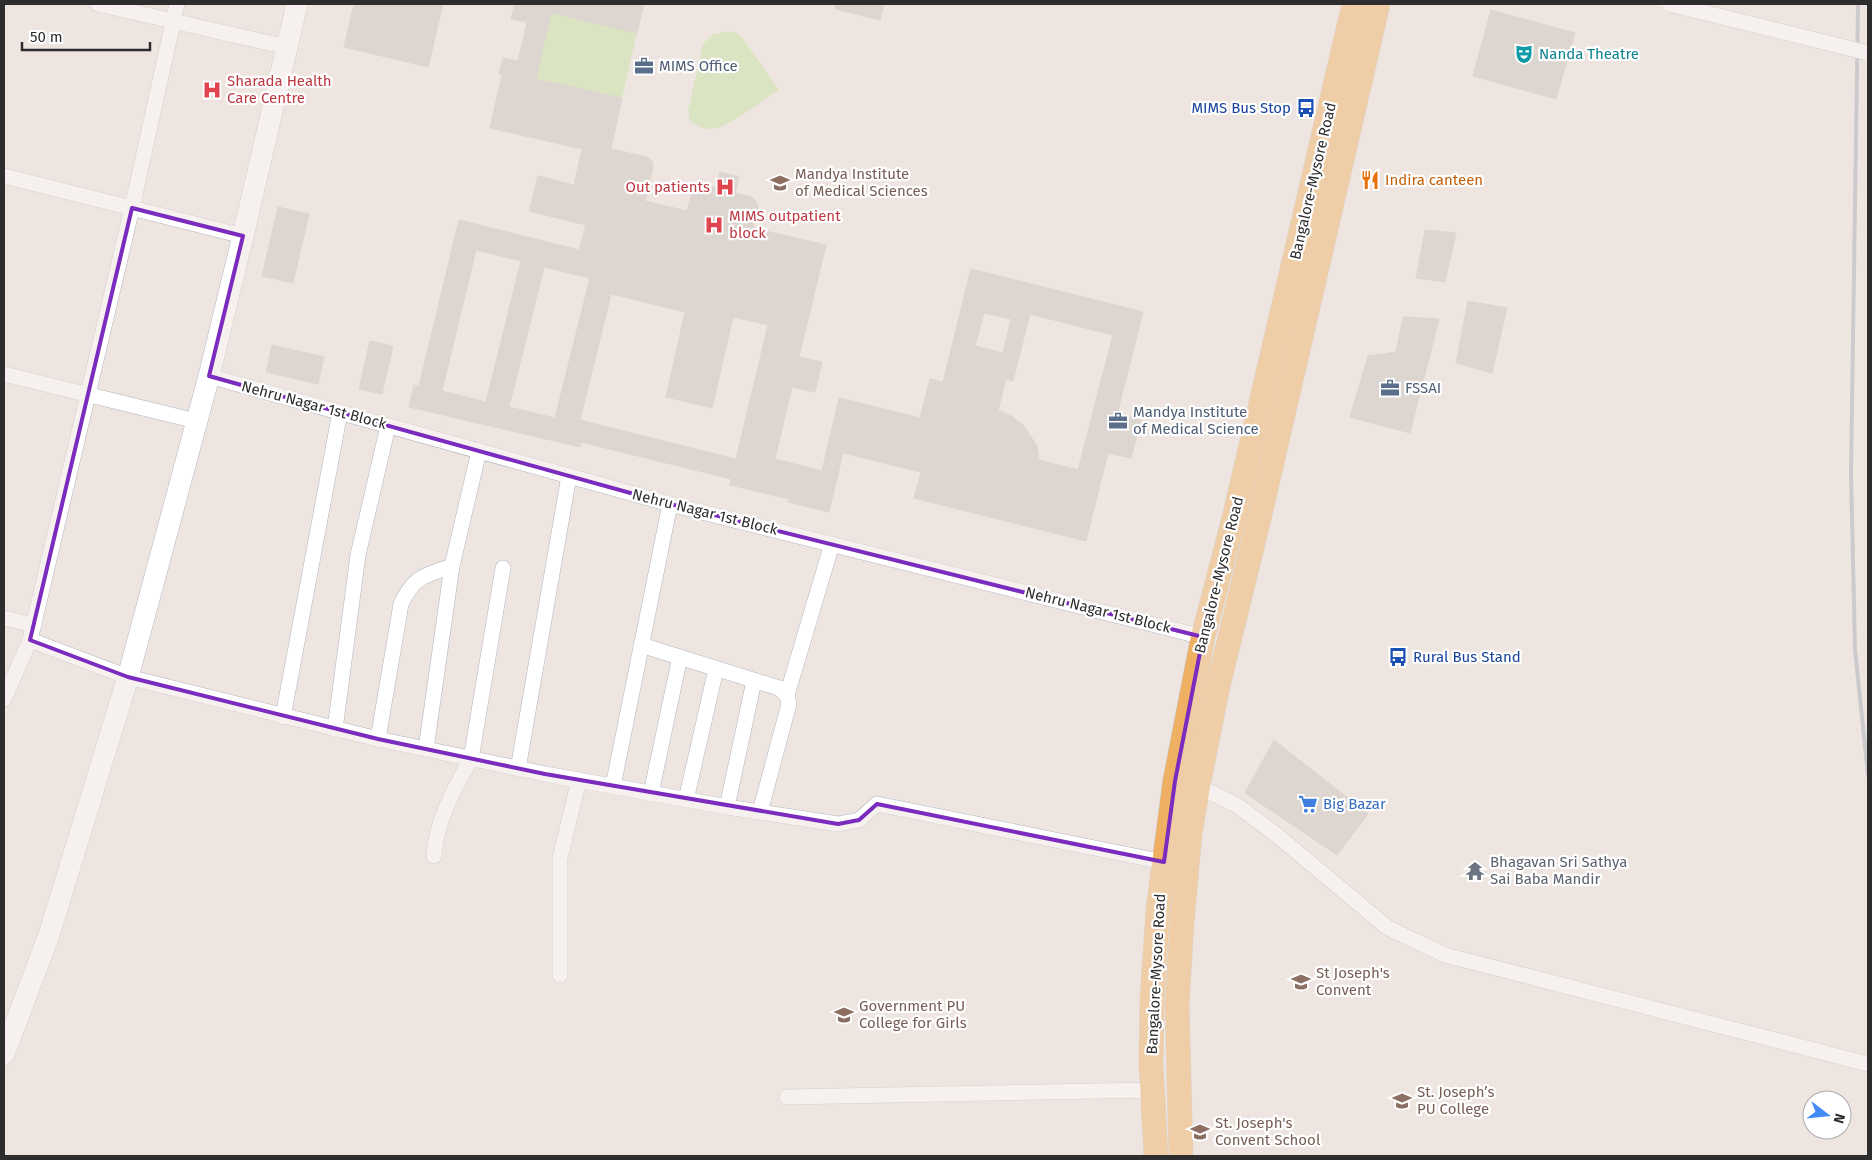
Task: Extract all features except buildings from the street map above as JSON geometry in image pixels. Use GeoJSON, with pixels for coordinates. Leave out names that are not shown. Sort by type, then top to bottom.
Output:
{"type":"FeatureCollection","features":[{"type":"Feature","properties":{"kind":"main road","name":"Bangalore-Mysore Road"},"geometry":{"type":"LineString","coordinates":[[1156,1156],[1152,1090],[1152,999],[1164,862],[1175,781],[1203,637],[1235,514],[1354,4]]}},
{"type":"Feature","properties":{"kind":"main road","name":"Bangalore-Mysore Road"},"geometry":{"type":"LineString","coordinates":[[1181,1156],[1177,1005],[1188,863],[1198,786],[1218,686],[1258,523],[1378,4]]}},
{"type":"Feature","properties":{"kind":"street"},"geometry":{"type":"LineString","coordinates":[[98,4],[287,47]]}},
{"type":"Feature","properties":{"kind":"street"},"geometry":{"type":"LineString","coordinates":[[4,699],[32,632],[132,208],[177,4]]}},
{"type":"Feature","properties":{"kind":"street"},"geometry":{"type":"LineString","coordinates":[[6,1042],[48,935],[128,677],[209,376],[244,236],[297,4]]}},
{"type":"Feature","properties":{"kind":"street"},"geometry":{"type":"LineString","coordinates":[[1670,4],[1868,53]]}},
{"type":"Feature","properties":{"kind":"street"},"geometry":{"type":"LineString","coordinates":[[5,180],[132,208],[244,236]]}},
{"type":"Feature","properties":{"kind":"street"},"geometry":{"type":"LineString","coordinates":[[4,374],[196,421]]}},
{"type":"Feature","properties":{"kind":"street","name":"Nehru Nagar 1st Block"},"geometry":{"type":"LineString","coordinates":[[209,376],[670,504],[1203,637]]}},
{"type":"Feature","properties":{"kind":"street"},"geometry":{"type":"LineString","coordinates":[[283,716],[340,412]]}},
{"type":"Feature","properties":{"kind":"street"},"geometry":{"type":"LineString","coordinates":[[334,729],[358,555],[388,426]]}},
{"type":"Feature","properties":{"kind":"street"},"geometry":{"type":"LineString","coordinates":[[426,749],[452,566],[479,451]]}},
{"type":"Feature","properties":{"kind":"street"},"geometry":{"type":"LineString","coordinates":[[518,768],[569,476]]}},
{"type":"Feature","properties":{"kind":"street"},"geometry":{"type":"LineString","coordinates":[[613,786],[670,504]]}},
{"type":"Feature","properties":{"kind":"street"},"geometry":{"type":"LineString","coordinates":[[760,812],[789,704],[787,695],[832,544]]}},
{"type":"Feature","properties":{"kind":"street"},"geometry":{"type":"LineString","coordinates":[[378,739],[400,604],[407,590],[418,578],[452,566]]}},
{"type":"Feature","properties":{"kind":"street"},"geometry":{"type":"LineString","coordinates":[[434,856],[435,838],[455,786],[471,759],[503,568]]}},
{"type":"Feature","properties":{"kind":"street"},"geometry":{"type":"LineString","coordinates":[[4,618],[128,677],[334,729],[471,759],[686,800],[838,824],[859,820],[877,804],[1164,862]]}},
{"type":"Feature","properties":{"kind":"street"},"geometry":{"type":"LineString","coordinates":[[641,645],[779,688],[787,695]]}},
{"type":"Feature","properties":{"kind":"street"},"geometry":{"type":"LineString","coordinates":[[651,793],[680,657]]}},
{"type":"Feature","properties":{"kind":"street"},"geometry":{"type":"LineString","coordinates":[[686,800],[716,668]]}},
{"type":"Feature","properties":{"kind":"street"},"geometry":{"type":"LineString","coordinates":[[727,807],[754,680]]}},
{"type":"Feature","properties":{"kind":"street"},"geometry":{"type":"LineString","coordinates":[[560,975],[560,858],[579,780]]}},
{"type":"Feature","properties":{"kind":"street"},"geometry":{"type":"LineString","coordinates":[[1198,786],[1238,806],[1279,837],[1388,928],[1446,955],[1868,1064]]}},
{"type":"Feature","properties":{"kind":"street"},"geometry":{"type":"LineString","coordinates":[[787,1097],[1152,1090]]}},
{"type":"Feature","properties":{"kind":"highlighted area"},"geometry":{"type":"Polygon","coordinates":[[[132,208],[243,236],[209,376],[670,504],[1203,637],[1175,781],[1164,862],[877,804],[859,820],[838,824],[545,774],[378,739],[128,677],[30,640],[132,208]]]}},
{"type":"Feature","properties":{"kind":"green space"},"geometry":{"type":"Polygon","coordinates":[[[551,13],[637,33],[622,98],[536,79],[551,13]]]}},
{"type":"Feature","properties":{"kind":"green space"},"geometry":{"type":"Polygon","coordinates":[[[732,31],[741,36],[779,90],[726,124],[717,128],[703,128],[690,121],[688,111],[703,44],[713,34],[732,31]]]}},
{"type":"Feature","properties":{"kind":"railway"},"geometry":{"type":"LineString","coordinates":[[1858,4],[1851,473],[1855,649],[1868,775]]}},
{"type":"Feature","properties":{"kind":"place","name":"Nanda Theatre"},"geometry":{"type":"Point","coordinates":[1524,54]}},
{"type":"Feature","properties":{"kind":"place","name":"MIMS Office"},"geometry":{"type":"Point","coordinates":[644,66]}},
{"type":"Feature","properties":{"kind":"place","name":"Sharada Health Care Centre"},"geometry":{"type":"Point","coordinates":[212,90]}},
{"type":"Feature","properties":{"kind":"place","name":"MIMS Bus Stop"},"geometry":{"type":"Point","coordinates":[1306,108]}},
{"type":"Feature","properties":{"kind":"place","name":"Indira canteen"},"geometry":{"type":"Point","coordinates":[1370,180]}},
{"type":"Feature","properties":{"kind":"place","name":"Mandya Institute of Medical Sciences"},"geometry":{"type":"Point","coordinates":[780,183]}},
{"type":"Feature","properties":{"kind":"place","name":"Out patients"},"geometry":{"type":"Point","coordinates":[725,187]}},
{"type":"Feature","properties":{"kind":"place","name":"MIMS outpatient block"},"geometry":{"type":"Point","coordinates":[714,225]}},
{"type":"Feature","properties":{"kind":"place","name":"FSSAI"},"geometry":{"type":"Point","coordinates":[1390,388]}},
{"type":"Feature","properties":{"kind":"place","name":"Mandya Institute of Medical Science"},"geometry":{"type":"Point","coordinates":[1118,421]}},
{"type":"Feature","properties":{"kind":"place","name":"Rural Bus Stand"},"geometry":{"type":"Point","coordinates":[1398,657]}},
{"type":"Feature","properties":{"kind":"place","name":"Big Bazar"},"geometry":{"type":"Point","coordinates":[1308,804]}},
{"type":"Feature","properties":{"kind":"place","name":"Bhagavan Sri Sathya Sai Baba Mandir"},"geometry":{"type":"Point","coordinates":[1475,871]}},
{"type":"Feature","properties":{"kind":"place","name":"St Joseph's Convent"},"geometry":{"type":"Point","coordinates":[1301,982]}},
{"type":"Feature","properties":{"kind":"place","name":"Government PU College for Girls"},"geometry":{"type":"Point","coordinates":[844,1015]}},
{"type":"Feature","properties":{"kind":"place","name":"St. Joseph’s PU College"},"geometry":{"type":"Point","coordinates":[1402,1101]}},
{"type":"Feature","properties":{"kind":"place","name":"St. Joseph's Convent School"},"geometry":{"type":"Point","coordinates":[1200,1132]}}]}
